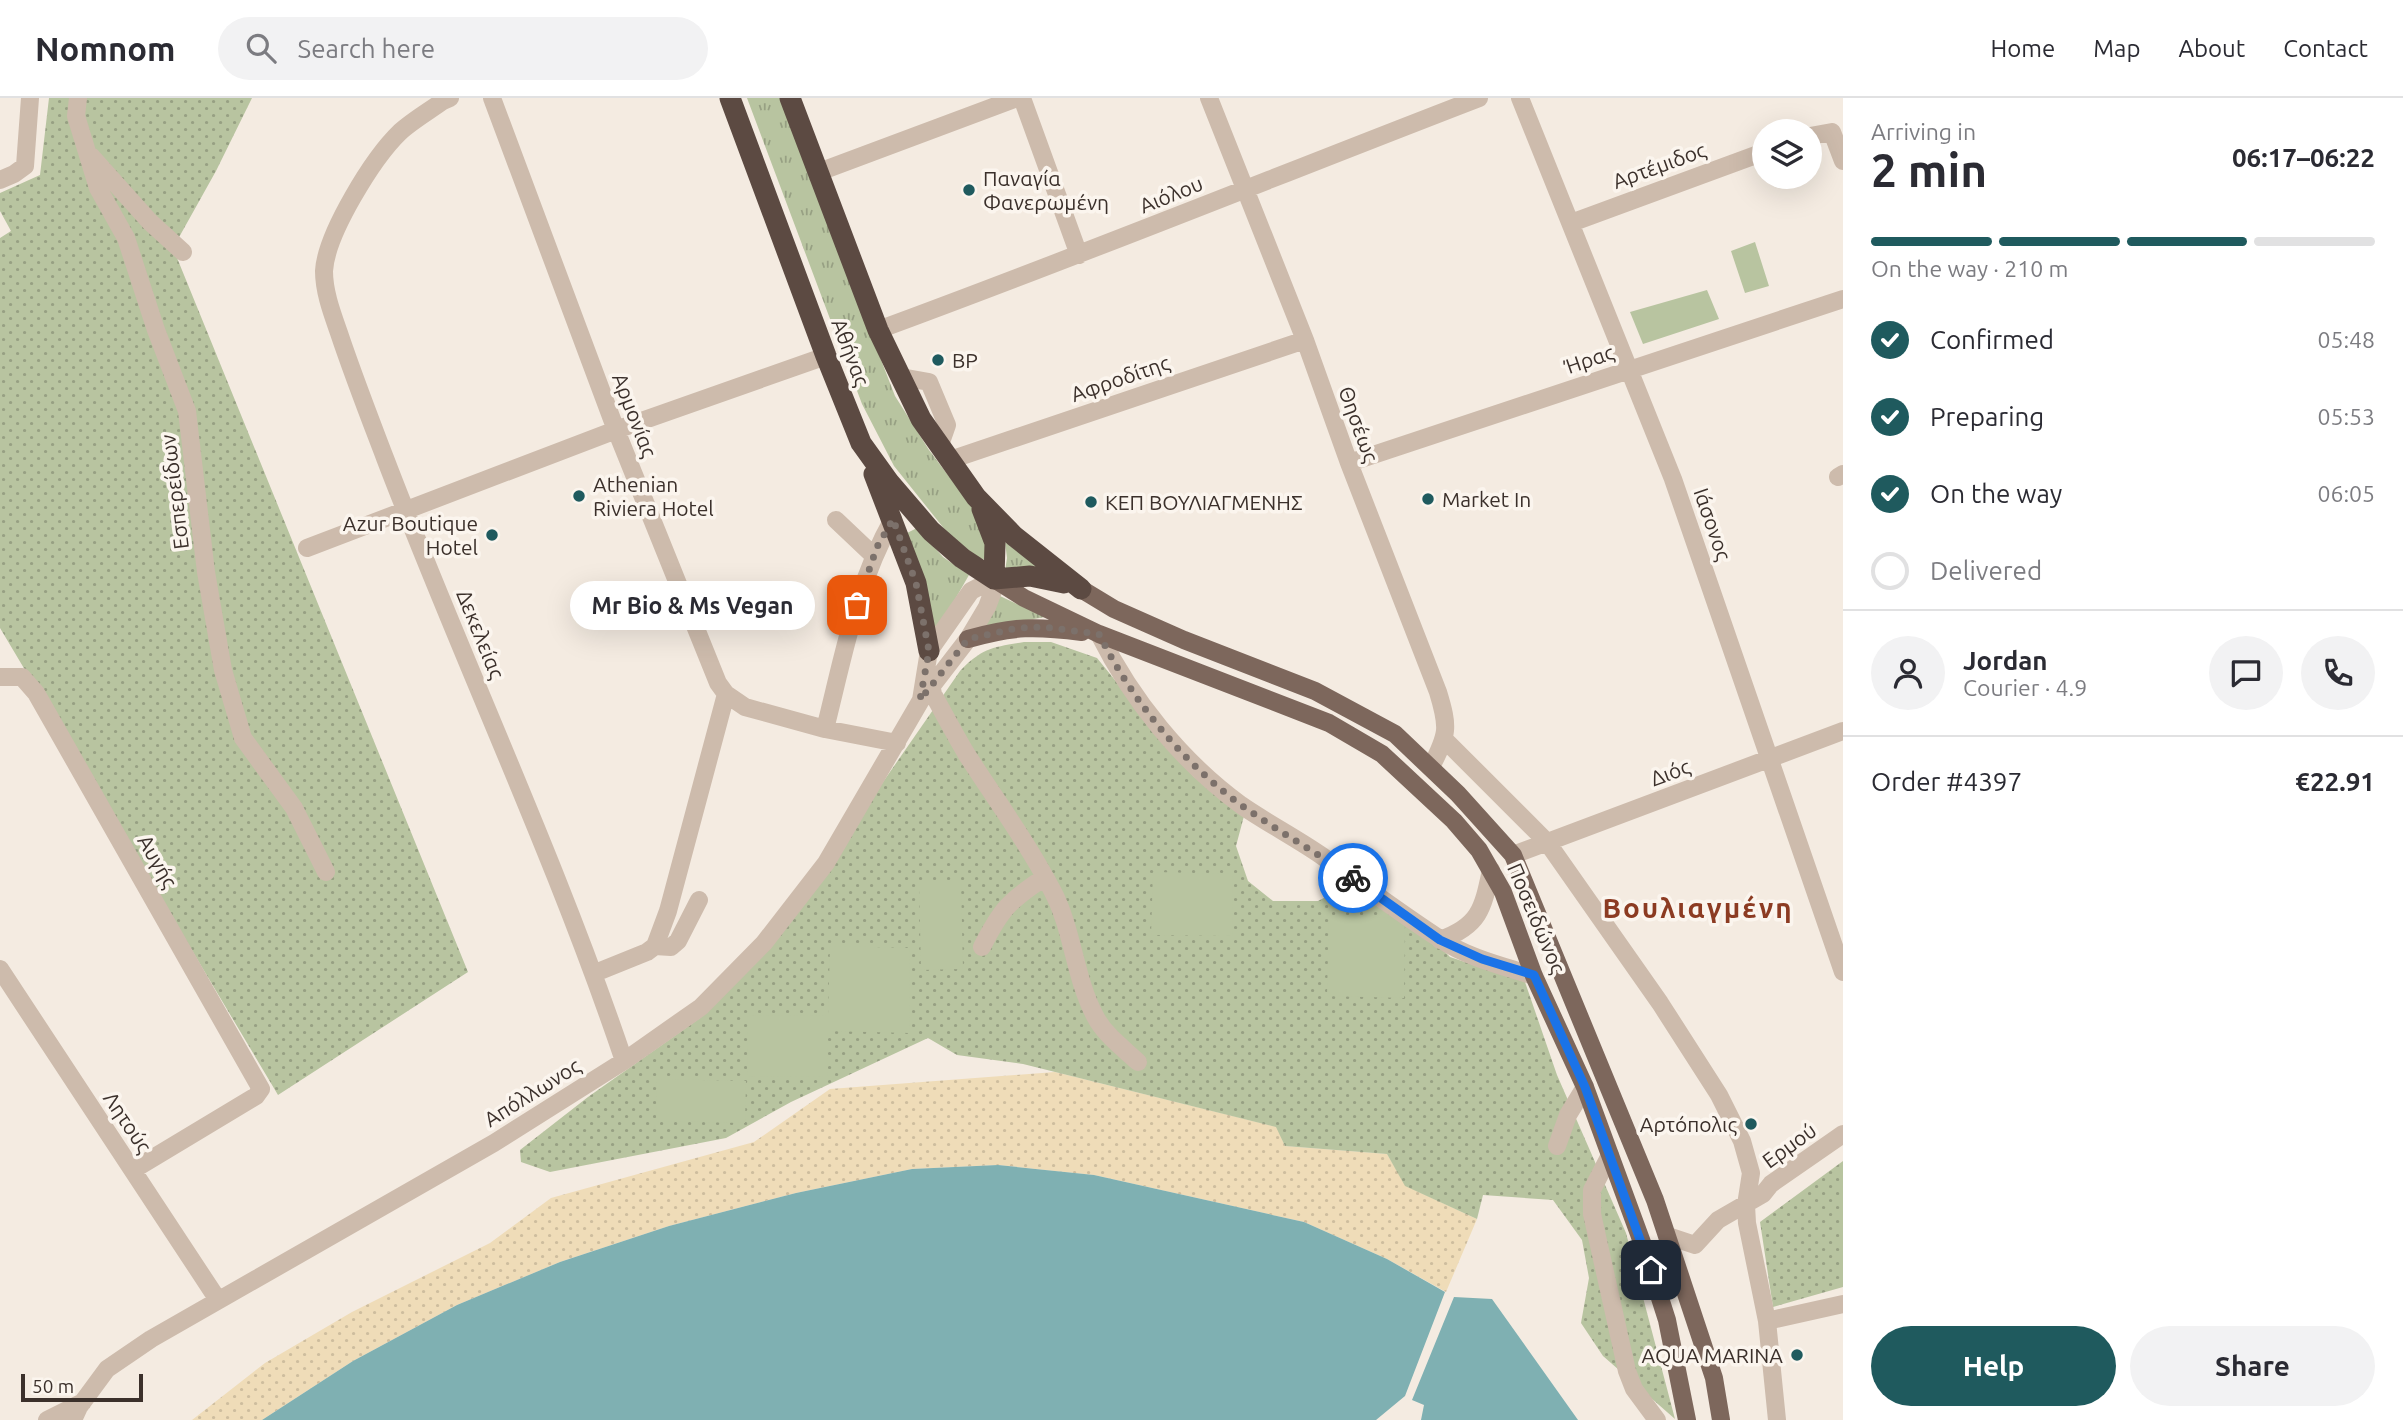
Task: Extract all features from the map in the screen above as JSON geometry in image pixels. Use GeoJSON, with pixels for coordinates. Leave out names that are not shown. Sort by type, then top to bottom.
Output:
{"type":"FeatureCollection","features":[{"type":"Feature","properties":{"kind":"highway","name":"Αθήνας"},"geometry":{"type":"LineString","coordinates":[[730,98],[826,356],[862,443],[889,482],[931,531],[962,558],[994,579]]}},
{"type":"Feature","properties":{"kind":"highway","name":"Αθήνας"},"geometry":{"type":"LineString","coordinates":[[790,98],[878,330],[921,419],[976,497],[1014,536],[1051,567]]}},
{"type":"Feature","properties":{"kind":"highway"},"geometry":{"type":"LineString","coordinates":[[862,443],[916,583],[929,651]]}},
{"type":"Feature","properties":{"kind":"highway"},"geometry":{"type":"LineString","coordinates":[[976,497],[995,543],[994,579],[1030,576],[1056,580],[1081,589]]}},
{"type":"Feature","properties":{"kind":"highway","name":"Ποσειδώνος"},"geometry":{"type":"LineString","coordinates":[[1051,567],[1081,589]]}},
{"type":"Feature","properties":{"kind":"main road","name":"Ποσειδώνος"},"geometry":{"type":"LineString","coordinates":[[994,579],[1024,598],[1099,634],[1329,723],[1382,754],[1454,821],[1479,850],[1503,892],[1534,975],[1585,1087],[1643,1245],[1667,1320],[1686,1420]]}},
{"type":"Feature","properties":{"kind":"main road","name":"Ποσειδώνος"},"geometry":{"type":"LineString","coordinates":[[1081,589],[1114,609],[1184,640],[1338,702],[1395,734],[1432,767],[1513,855],[1668,1236],[1714,1378],[1721,1420]]}},
{"type":"Feature","properties":{"kind":"main road"},"geometry":{"type":"LineString","coordinates":[[968,639],[1017,628],[1043,627],[1099,634]]}},
{"type":"Feature","properties":{"kind":"street"},"geometry":{"type":"LineString","coordinates":[[0,180],[25,166],[30,98]]}},
{"type":"Feature","properties":{"kind":"street","name":"Εσπερείδων"},"geometry":{"type":"LineString","coordinates":[[78,98],[76,116],[98,188],[126,238],[156,330],[187,411],[206,572],[223,670],[243,738],[295,807],[326,872]]}},
{"type":"Feature","properties":{"kind":"street","name":"Δεκελείας"},"geometry":{"type":"LineString","coordinates":[[450,98],[400,132],[362,180],[326,258],[324,272],[328,299],[350,368],[405,511],[595,972],[625,1061]]}},
{"type":"Feature","properties":{"kind":"street","name":"Αρμονίας"},"geometry":{"type":"LineString","coordinates":[[492,98],[616,430],[718,683],[726,694]]}},
{"type":"Feature","properties":{"kind":"street"},"geometry":{"type":"LineString","coordinates":[[819,173],[1019,98],[1079,255]]}},
{"type":"Feature","properties":{"kind":"street","name":"Θησέως"},"geometry":{"type":"LineString","coordinates":[[1209,98],[1305,340],[1349,463],[1433,680],[1446,719],[1445,740]]}},
{"type":"Feature","properties":{"kind":"street","name":"Αιόλου"},"geometry":{"type":"LineString","coordinates":[[878,330],[1079,255],[1479,98]]}},
{"type":"Feature","properties":{"kind":"street","name":"Ιάσονος"},"geometry":{"type":"LineString","coordinates":[[1520,98],[1673,479],[1843,972]]}},
{"type":"Feature","properties":{"kind":"street"},"geometry":{"type":"LineString","coordinates":[[1822,134],[1832,132],[1843,161]]}},
{"type":"Feature","properties":{"kind":"street"},"geometry":{"type":"LineString","coordinates":[[86,151],[150,222],[183,252]]}},
{"type":"Feature","properties":{"kind":"street","name":"Αρτέμιδος"},"geometry":{"type":"LineString","coordinates":[[1571,223],[1752,156]]}},
{"type":"Feature","properties":{"kind":"street","name":"Ήρας"},"geometry":{"type":"LineString","coordinates":[[1349,463],[1843,299]]}},
{"type":"Feature","properties":{"kind":"street","name":"Αφροδίτης"},"geometry":{"type":"LineString","coordinates":[[945,452],[1305,340]]}},
{"type":"Feature","properties":{"kind":"street"},"geometry":{"type":"LineString","coordinates":[[307,548],[616,430],[826,356]]}},
{"type":"Feature","properties":{"kind":"street"},"geometry":{"type":"LineString","coordinates":[[825,729],[857,605],[874,556],[893,519]]}},
{"type":"Feature","properties":{"kind":"street"},"geometry":{"type":"LineString","coordinates":[[836,520],[874,556]]}},
{"type":"Feature","properties":{"kind":"street"},"geometry":{"type":"LineString","coordinates":[[920,700],[968,639],[987,607],[994,579]]}},
{"type":"Feature","properties":{"kind":"street"},"geometry":{"type":"LineString","coordinates":[[920,700],[929,651],[971,591],[994,579]]}},
{"type":"Feature","properties":{"kind":"street"},"geometry":{"type":"LineString","coordinates":[[1099,634],[1117,670],[1173,743],[1202,773],[1241,805],[1319,854],[1440,940],[1482,959],[1534,975]]}},
{"type":"Feature","properties":{"kind":"street","name":"Αυγής"},"geometry":{"type":"LineString","coordinates":[[0,677],[22,677],[36,693],[261,1089],[256,1096],[133,1170]]}},
{"type":"Feature","properties":{"kind":"street"},"geometry":{"type":"LineString","coordinates":[[931,684],[933,694],[966,753],[1045,877],[1065,921],[1076,965],[1095,1017],[1138,1062]]}},
{"type":"Feature","properties":{"kind":"street"},"geometry":{"type":"LineString","coordinates":[[595,972],[647,952],[654,946],[665,920],[726,694],[745,707],[825,729],[897,743]]}},
{"type":"Feature","properties":{"kind":"street","name":"Απόλλωνος"},"geometry":{"type":"LineString","coordinates":[[73,1420],[107,1369],[218,1300],[494,1143],[625,1061],[701,1007],[764,943],[826,863],[920,700]]}},
{"type":"Feature","properties":{"kind":"street","name":"Διός"},"geometry":{"type":"LineString","coordinates":[[1513,855],[1843,731]]}},
{"type":"Feature","properties":{"kind":"street"},"geometry":{"type":"LineString","coordinates":[[1432,767],[1445,740],[1547,842],[1660,1003],[1719,1095],[1742,1141],[1751,1173],[1746,1205],[1749,1237],[1768,1321],[1777,1420]]}},
{"type":"Feature","properties":{"kind":"street"},"geometry":{"type":"LineString","coordinates":[[1440,940],[1456,934],[1478,916],[1485,900],[1491,870]]}},
{"type":"Feature","properties":{"kind":"street"},"geometry":{"type":"LineString","coordinates":[[982,947],[997,918],[1013,899],[1045,877]]}},
{"type":"Feature","properties":{"kind":"street"},"geometry":{"type":"LineString","coordinates":[[654,946],[671,947],[678,941],[699,900]]}},
{"type":"Feature","properties":{"kind":"street","name":"Λητούς"},"geometry":{"type":"LineString","coordinates":[[0,970],[218,1300]]}},
{"type":"Feature","properties":{"kind":"street"},"geometry":{"type":"LineString","coordinates":[[1557,1146],[1568,1115],[1585,1087]]}},
{"type":"Feature","properties":{"kind":"street","name":"Ερμού"},"geometry":{"type":"LineString","coordinates":[[1643,1245],[1668,1236],[1712,1229],[1718,1220],[1763,1194],[1771,1184],[1843,1134]]}},
{"type":"Feature","properties":{"kind":"street","name":"Ερμού"},"geometry":{"type":"LineString","coordinates":[[1763,1194],[1775,1195],[1843,1149]]}},
{"type":"Feature","properties":{"kind":"street"},"geometry":{"type":"LineString","coordinates":[[1610,1155],[1592,1190],[1592,1214],[1627,1370],[1634,1388],[1657,1420]]}},
{"type":"Feature","properties":{"kind":"street"},"geometry":{"type":"LineString","coordinates":[[1768,1321],[1843,1304]]}},
{"type":"Feature","properties":{"kind":"street"},"geometry":{"type":"LineString","coordinates":[[47,1420],[83,1402]]}},
{"type":"Feature","properties":{"kind":"green space"},"geometry":{"type":"Polygon","coordinates":[[[49,98],[252,98],[216,171],[173,248],[468,972],[278,1095],[0,628],[0,238],[11,231],[0,211],[0,193],[40,175],[49,98]]]}},
{"type":"Feature","properties":{"kind":"green space"},"geometry":{"type":"Polygon","coordinates":[[[747,98],[780,98],[895,396],[929,450],[978,515],[983,527],[988,560],[979,558],[950,536],[894,466],[862,404],[747,98]]]}},
{"type":"Feature","properties":{"kind":"green space"},"geometry":{"type":"Polygon","coordinates":[[[1755,242],[1769,286],[1745,293],[1731,251],[1755,242]]]}},
{"type":"Feature","properties":{"kind":"green space"},"geometry":{"type":"Polygon","coordinates":[[[1707,290],[1719,319],[1643,344],[1630,312],[1707,290]]]}},
{"type":"Feature","properties":{"kind":"green space"},"geometry":{"type":"Polygon","coordinates":[[[917,528],[943,557],[969,575],[934,636],[928,596],[907,533],[917,528]]]}},
{"type":"Feature","properties":{"kind":"green space"},"geometry":{"type":"Polygon","coordinates":[[[1005,542],[1044,571],[1005,571],[1005,542]]]}},
{"type":"Feature","properties":{"kind":"green space"},"geometry":{"type":"Polygon","coordinates":[[[1000,596],[1045,617],[979,629],[1000,596]]]}},
{"type":"Feature","properties":{"kind":"green space"},"geometry":{"type":"Polygon","coordinates":[[[1024,642],[1051,642],[1097,658],[1193,776],[1244,816],[1236,846],[1248,881],[1273,901],[1318,901],[1347,886],[1423,929],[1450,957],[1525,982],[1557,1075],[1626,1233],[1675,1419],[1603,1356],[1581,1323],[1589,1278],[1582,1240],[1553,1200],[1483,1195],[1477,1219],[1405,1186],[1387,1154],[1285,1146],[1276,1127],[1023,1064],[957,1055],[928,1038],[791,1102],[726,1138],[550,1172],[521,1162],[520,1150],[588,1097],[700,1018],[781,929],[960,671],[975,657],[989,650],[1024,642]]]}},
{"type":"Feature","properties":{"kind":"green space"},"geometry":{"type":"Polygon","coordinates":[[[1153,872],[1233,874],[1232,936],[1151,935],[1153,872]]]}},
{"type":"Feature","properties":{"kind":"green space"},"geometry":{"type":"Polygon","coordinates":[[[919,883],[961,883],[963,969],[921,970],[919,883]]]}},
{"type":"Feature","properties":{"kind":"green space"},"geometry":{"type":"Polygon","coordinates":[[[1329,917],[1405,918],[1404,998],[1327,996],[1329,917]]]}},
{"type":"Feature","properties":{"kind":"green space"},"geometry":{"type":"Polygon","coordinates":[[[830,946],[910,948],[909,1033],[828,1031],[827,1077],[747,1076],[748,1015],[828,1016],[830,946]]]}},
{"type":"Feature","properties":{"kind":"green space"},"geometry":{"type":"Polygon","coordinates":[[[657,1079],[746,1081],[745,1123],[656,1121],[657,1079]]]}},
{"type":"Feature","properties":{"kind":"green space"},"geometry":{"type":"Polygon","coordinates":[[[1843,1161],[1843,1287],[1773,1307],[1760,1222],[1843,1161]]]}},
{"type":"Feature","properties":{"kind":"sand"},"geometry":{"type":"Polygon","coordinates":[[[1055,1072],[1277,1127],[1285,1146],[1387,1154],[1406,1186],[1477,1219],[1446,1292],[1387,1259],[1304,1222],[1094,1175],[998,1165],[912,1169],[796,1193],[669,1226],[560,1262],[457,1305],[353,1361],[262,1420],[192,1420],[265,1363],[352,1312],[490,1243],[551,1198],[754,1142],[830,1089],[1055,1072]]]}},
{"type":"Feature","properties":{"kind":"water"},"geometry":{"type":"Polygon","coordinates":[[[998,1165],[1094,1175],[1304,1222],[1387,1259],[1445,1292],[1405,1396],[1376,1420],[262,1420],[353,1361],[457,1305],[560,1262],[669,1226],[796,1193],[912,1169],[998,1165]]]}},
{"type":"Feature","properties":{"kind":"water"},"geometry":{"type":"Polygon","coordinates":[[[1454,1297],[1492,1299],[1578,1420],[1421,1420],[1424,1405],[1412,1400],[1454,1297]]]}},
{"type":"Feature","properties":{"kind":"way so far"},"geometry":{"type":"LineString","coordinates":[[857,605],[877,547],[893,519],[916,583],[924,617],[929,651],[920,700],[968,639],[1001,630],[1043,627],[1099,634],[1117,670],[1173,743],[1202,773],[1241,805],[1353,878]]}},
{"type":"Feature","properties":{"kind":"place","name":"Παναγία Φανερωμένη"},"geometry":{"type":"Point","coordinates":[969,190]}},
{"type":"Feature","properties":{"kind":"place","name":"BP"},"geometry":{"type":"Point","coordinates":[938,360]}},
{"type":"Feature","properties":{"kind":"place","name":"Athenian Riviera Hotel"},"geometry":{"type":"Point","coordinates":[579,496]}},
{"type":"Feature","properties":{"kind":"place","name":"Market In"},"geometry":{"type":"Point","coordinates":[1428,499]}},
{"type":"Feature","properties":{"kind":"place","name":"ΚΕΠ ΒΟΥΛΙΑΓΜΕΝΗΣ"},"geometry":{"type":"Point","coordinates":[1091,502]}},
{"type":"Feature","properties":{"kind":"place","name":"Azur Boutique Hotel"},"geometry":{"type":"Point","coordinates":[492,535]}},
{"type":"Feature","properties":{"kind":"place","name":"Mr Bio & Ms Vegan"},"geometry":{"type":"Point","coordinates":[857,605]}},
{"type":"Feature","properties":{"kind":"place","name":"Αρτόπολις"},"geometry":{"type":"Point","coordinates":[1751,1124]}},
{"type":"Feature","properties":{"kind":"place","name":"AQUA MARINA"},"geometry":{"type":"Point","coordinates":[1797,1355]}},
{"type":"Feature","properties":{"kind":"district","name":"Βουλιαγμένη"},"geometry":{"type":"Point","coordinates":[1698,907]}},
{"type":"Feature","properties":{"kind":"route"},"geometry":{"type":"LineString","coordinates":[[1353,878],[1427,928],[1440,940],[1482,959],[1534,975],[1585,1087],[1651,1270]]}}]}
